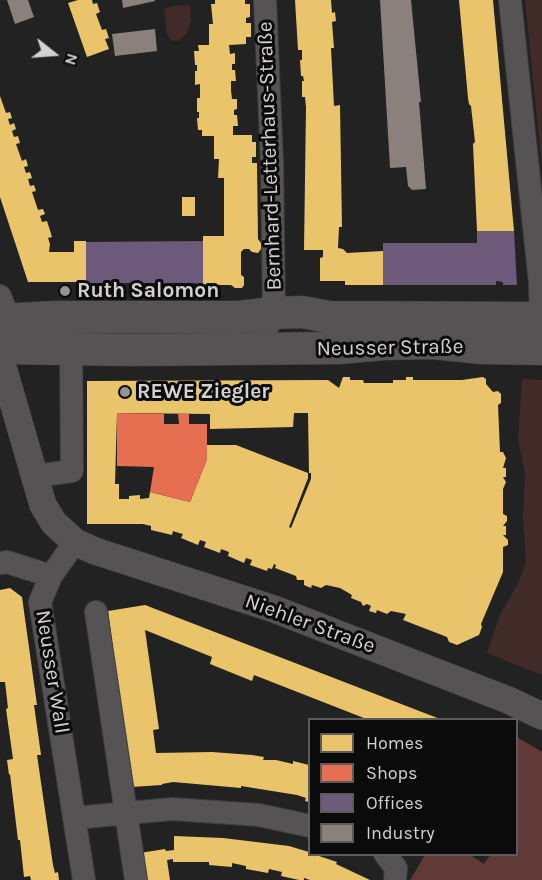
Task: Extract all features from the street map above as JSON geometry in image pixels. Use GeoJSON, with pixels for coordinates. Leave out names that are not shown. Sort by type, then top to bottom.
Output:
{"type":"FeatureCollection","features":[{"type":"Feature","properties":{"kind":"main road","name":"Neusser Straße"},"geometry":{"type":"LineString","coordinates":[[2,321],[54,317],[238,317],[302,312],[329,317],[541,318]]}},
{"type":"Feature","properties":{"kind":"main road"},"geometry":{"type":"LineString","coordinates":[[327,349],[320,344],[317,332],[324,320],[329,317]]}},
{"type":"Feature","properties":{"kind":"main road","name":"Neusser Straße"},"geometry":{"type":"LineString","coordinates":[[2,321],[36,348],[327,349],[383,344],[433,343],[482,348],[542,349]]}},
{"type":"Feature","properties":{"kind":"street","name":"Bernhard-Letterhaus-Straße"},"geometry":{"type":"LineString","coordinates":[[265,0],[272,163],[274,313]]}},
{"type":"Feature","properties":{"kind":"street"},"geometry":{"type":"LineString","coordinates":[[510,0],[540,283],[541,318]]}},
{"type":"Feature","properties":{"kind":"street"},"geometry":{"type":"LineString","coordinates":[[239,349],[254,343],[268,326],[274,313]]}},
{"type":"Feature","properties":{"kind":"street"},"geometry":{"type":"LineString","coordinates":[[35,476],[72,471],[71,349]]}},
{"type":"Feature","properties":{"kind":"street"},"geometry":{"type":"LineString","coordinates":[[0,357],[43,505],[54,523],[75,542]]}},
{"type":"Feature","properties":{"kind":"street","name":"Neusser Wall"},"geometry":{"type":"LineString","coordinates":[[75,542],[51,576],[40,602],[84,880]]}},
{"type":"Feature","properties":{"kind":"street","name":"Niehler Straße"},"geometry":{"type":"LineString","coordinates":[[75,542],[102,554],[274,609],[508,700],[542,716]]}},
{"type":"Feature","properties":{"kind":"street"},"geometry":{"type":"LineString","coordinates":[[0,563],[8,562],[51,576]]}},
{"type":"Feature","properties":{"kind":"street"},"geometry":{"type":"LineString","coordinates":[[96,612],[136,880]]}},
{"type":"Feature","properties":{"kind":"street"},"geometry":{"type":"LineString","coordinates":[[74,818],[172,809],[260,815],[308,826]]}},
{"type":"Feature","properties":{"kind":"shaded area"},"geometry":{"type":"Polygon","coordinates":[[[525,0],[542,0],[542,173],[540,149],[525,0]]]}},
{"type":"Feature","properties":{"kind":"shaded area"},"geometry":{"type":"Polygon","coordinates":[[[190,5],[191,20],[187,33],[179,41],[171,40],[167,34],[164,10],[171,6],[190,5]]]}},
{"type":"Feature","properties":{"kind":"shaded area"},"geometry":{"type":"Polygon","coordinates":[[[522,379],[542,380],[542,675],[487,653],[500,615],[518,583],[526,562],[523,518],[525,473],[518,440],[522,379]]]}},
{"type":"Feature","properties":{"kind":"shaded area"},"geometry":{"type":"Polygon","coordinates":[[[518,738],[542,752],[542,880],[410,880],[424,856],[472,856],[484,864],[489,856],[518,856],[518,738]]]}},
{"type":"Feature","properties":{"kind":"building: Homes"},"geometry":{"type":"Polygon","coordinates":[[[92,0],[93,4],[97,3],[100,12],[96,14],[102,30],[106,29],[109,38],[105,39],[109,49],[87,57],[68,3],[92,0]]]}},
{"type":"Feature","properties":{"kind":"building: Homes"},"geometry":{"type":"Polygon","coordinates":[[[215,0],[245,0],[245,4],[250,4],[250,17],[246,18],[246,23],[251,23],[251,37],[246,37],[246,44],[229,45],[230,54],[235,53],[235,64],[232,64],[232,70],[235,70],[236,81],[231,81],[231,90],[232,99],[237,99],[237,109],[234,110],[234,115],[237,115],[238,126],[233,126],[233,135],[252,135],[252,142],[256,142],[256,157],[252,157],[252,163],[257,163],[258,239],[261,249],[258,253],[249,249],[241,252],[241,275],[244,277],[242,288],[235,288],[231,285],[203,285],[203,236],[224,236],[224,178],[218,178],[219,159],[214,159],[214,136],[202,136],[202,130],[198,130],[197,98],[200,98],[200,84],[195,85],[197,65],[195,65],[194,51],[199,51],[198,45],[209,45],[209,24],[213,24],[211,4],[215,4],[215,0]]]}},
{"type":"Feature","properties":{"kind":"building: Homes"},"geometry":{"type":"Polygon","coordinates":[[[295,0],[331,0],[332,13],[335,12],[336,21],[332,22],[334,48],[331,48],[334,106],[340,105],[342,227],[339,227],[338,248],[347,253],[383,251],[383,285],[345,285],[345,281],[320,281],[320,258],[323,257],[323,250],[304,250],[306,107],[305,97],[302,97],[302,81],[304,81],[301,76],[300,60],[302,60],[302,50],[298,50],[295,0]]]}},
{"type":"Feature","properties":{"kind":"building: Homes"},"geometry":{"type":"Polygon","coordinates":[[[459,0],[493,0],[514,231],[477,231],[473,144],[475,142],[468,98],[459,0]]]}},
{"type":"Feature","properties":{"kind":"building: Homes"},"geometry":{"type":"Polygon","coordinates":[[[0,96],[6,113],[10,112],[12,118],[8,119],[10,125],[14,123],[16,129],[12,131],[14,137],[18,136],[20,143],[16,144],[22,161],[26,159],[28,166],[24,167],[26,173],[30,172],[32,178],[28,179],[30,186],[34,185],[36,191],[32,192],[38,210],[43,209],[45,214],[40,216],[42,222],[47,221],[52,237],[48,238],[49,252],[74,252],[74,241],[86,241],[86,282],[28,282],[0,197],[0,96]]]}},
{"type":"Feature","properties":{"kind":"building: Homes"},"geometry":{"type":"Polygon","coordinates":[[[182,197],[195,197],[195,216],[182,216],[182,197]]]}},
{"type":"Feature","properties":{"kind":"building: Homes"},"geometry":{"type":"Polygon","coordinates":[[[343,377],[350,377],[350,380],[363,380],[364,383],[393,383],[393,380],[406,380],[406,377],[413,377],[413,380],[462,380],[483,377],[493,392],[498,391],[501,394],[501,403],[498,405],[500,452],[503,452],[506,458],[503,468],[506,468],[506,477],[503,477],[506,482],[503,489],[503,514],[507,516],[507,521],[503,526],[506,526],[506,535],[503,535],[508,540],[508,545],[503,547],[503,572],[481,624],[479,635],[457,645],[449,642],[447,637],[403,620],[406,614],[369,611],[371,606],[367,604],[363,606],[361,602],[351,598],[352,595],[340,588],[326,585],[321,588],[312,585],[311,588],[304,585],[304,580],[297,580],[296,576],[275,568],[274,564],[272,569],[268,568],[267,571],[250,565],[252,560],[246,558],[244,563],[228,556],[229,552],[221,549],[220,553],[204,547],[206,542],[200,540],[198,545],[181,538],[183,534],[173,531],[172,535],[151,530],[151,526],[143,524],[87,524],[87,381],[328,380],[339,388],[343,377]],[[117,413],[115,484],[119,484],[119,499],[129,499],[129,496],[140,495],[140,499],[149,498],[150,492],[190,502],[207,459],[207,445],[236,445],[308,473],[289,527],[291,528],[311,479],[308,413],[294,413],[293,427],[210,429],[210,414],[117,413]]]}},
{"type":"Feature","properties":{"kind":"building: Homes"},"geometry":{"type":"Polygon","coordinates":[[[10,588],[22,597],[37,705],[34,705],[41,755],[37,755],[53,865],[55,873],[58,872],[59,880],[31,880],[30,876],[24,877],[7,760],[13,759],[5,682],[0,682],[0,590],[10,588]]]}},
{"type":"Feature","properties":{"kind":"building: Homes"},"geometry":{"type":"Polygon","coordinates":[[[145,605],[437,718],[364,718],[254,675],[252,681],[210,664],[212,657],[145,630],[159,729],[153,730],[156,753],[212,752],[252,755],[264,757],[263,760],[293,764],[293,761],[308,765],[308,802],[305,801],[306,798],[297,795],[241,786],[241,788],[173,782],[131,787],[108,611],[145,605]]]}},
{"type":"Feature","properties":{"kind":"building: Homes"},"geometry":{"type":"Polygon","coordinates":[[[174,836],[223,838],[289,846],[308,852],[308,856],[319,856],[337,862],[336,864],[370,880],[310,880],[304,878],[304,880],[299,880],[281,876],[282,872],[269,869],[268,873],[246,869],[246,866],[232,863],[232,867],[209,865],[209,862],[173,862],[173,859],[167,860],[170,880],[144,880],[140,853],[174,850],[174,836]]]}},
{"type":"Feature","properties":{"kind":"building: Shops"},"geometry":{"type":"Polygon","coordinates":[[[117,413],[164,414],[164,424],[179,424],[178,414],[189,414],[189,424],[207,424],[207,459],[190,502],[150,492],[154,467],[117,466],[117,413]]]}},
{"type":"Feature","properties":{"kind":"building: Offices"},"geometry":{"type":"Polygon","coordinates":[[[477,231],[514,231],[517,285],[503,285],[503,282],[496,281],[496,285],[383,285],[383,243],[477,243],[477,231]]]}},
{"type":"Feature","properties":{"kind":"building: Offices"},"geometry":{"type":"Polygon","coordinates":[[[203,241],[203,286],[196,286],[196,283],[95,283],[95,286],[86,286],[86,242],[203,241]]]}},
{"type":"Feature","properties":{"kind":"building: Industry"},"geometry":{"type":"Polygon","coordinates":[[[7,0],[28,0],[34,17],[15,24],[7,0]]]}},
{"type":"Feature","properties":{"kind":"building: Industry"},"geometry":{"type":"Polygon","coordinates":[[[122,0],[155,0],[155,1],[123,8],[122,0]]]}},
{"type":"Feature","properties":{"kind":"building: Industry"},"geometry":{"type":"Polygon","coordinates":[[[380,0],[411,0],[421,102],[419,102],[426,189],[412,190],[408,186],[406,167],[390,168],[380,0]]]}},
{"type":"Feature","properties":{"kind":"building: Industry"},"geometry":{"type":"Polygon","coordinates":[[[155,29],[157,51],[115,56],[112,34],[155,29]]]}},
{"type":"Feature","properties":{"kind":"place","name":"Ruth Salomon"},"geometry":{"type":"Point","coordinates":[65,291]}},
{"type":"Feature","properties":{"kind":"place","name":"REWE Ziegler"},"geometry":{"type":"Point","coordinates":[125,392]}}]}
